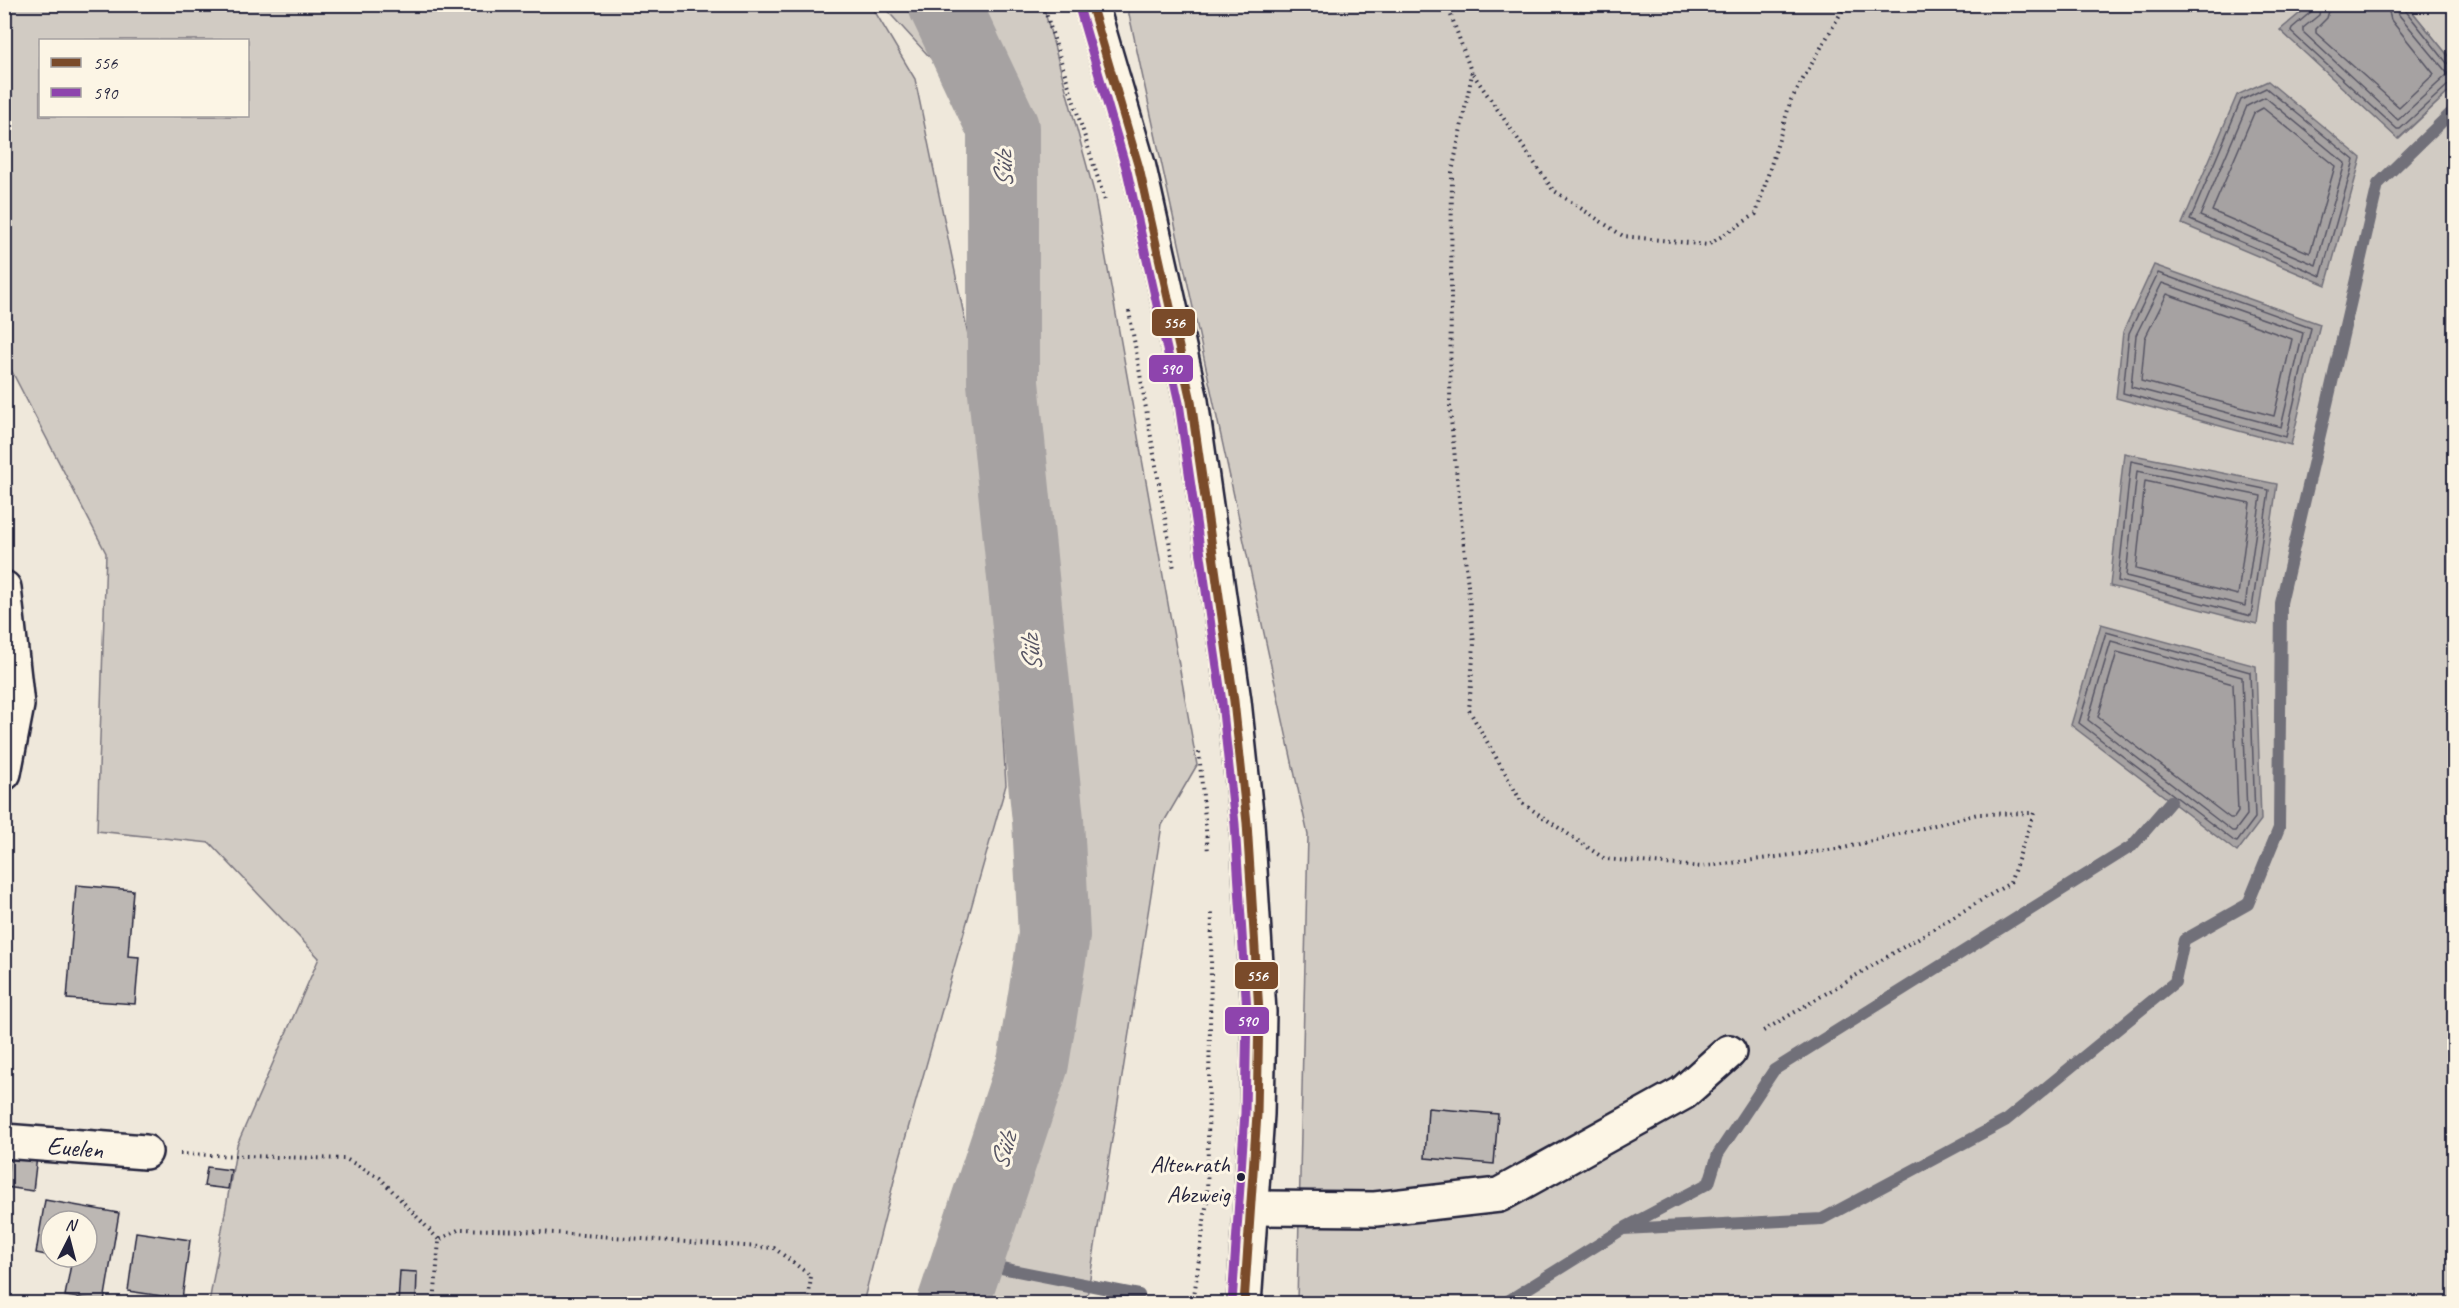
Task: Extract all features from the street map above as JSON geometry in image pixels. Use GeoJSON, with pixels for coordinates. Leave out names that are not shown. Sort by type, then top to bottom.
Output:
{"type":"FeatureCollection","features":[{"type":"Feature","properties":{"kind":"main road"},"geometry":{"type":"LineString","coordinates":[[1091,4],[1139,168],[1191,401],[1222,612],[1247,823],[1259,1012],[1252,1209],[1244,1304]]}},
{"type":"Feature","properties":{"kind":"main road"},"geometry":{"type":"LineString","coordinates":[[4,588],[11,703],[4,773]]}},
{"type":"Feature","properties":{"kind":"main road"},"geometry":{"type":"LineString","coordinates":[[1252,1209],[1376,1209],[1499,1195],[1683,1093],[1729,1052]]}},
{"type":"Feature","properties":{"kind":"main road","name":"Euelen"},"geometry":{"type":"LineString","coordinates":[[4,1141],[145,1152]]}},
{"type":"Feature","properties":{"kind":"path"},"geometry":{"type":"LineString","coordinates":[[1043,4],[1106,206]]}},
{"type":"Feature","properties":{"kind":"path"},"geometry":{"type":"LineString","coordinates":[[1447,4],[1472,74],[1553,190],[1623,236],[1708,244],[1756,214],[1791,100],[1846,4]]}},
{"type":"Feature","properties":{"kind":"path"},"geometry":{"type":"LineString","coordinates":[[1472,74],[1452,172],[1450,410],[1474,644],[1469,710],[1522,803],[1605,859],[1701,867],[1844,848],[1978,814],[2034,813],[2010,883],[1729,1052]]}},
{"type":"Feature","properties":{"kind":"path"},"geometry":{"type":"LineString","coordinates":[[1129,310],[1175,577]]}},
{"type":"Feature","properties":{"kind":"path"},"geometry":{"type":"LineString","coordinates":[[1197,741],[1209,860]]}},
{"type":"Feature","properties":{"kind":"path"},"geometry":{"type":"LineString","coordinates":[[1192,1304],[1207,1200],[1212,907]]}},
{"type":"Feature","properties":{"kind":"path"},"geometry":{"type":"LineString","coordinates":[[145,1152],[346,1159],[380,1178],[439,1239],[434,1304]]}},
{"type":"Feature","properties":{"kind":"path"},"geometry":{"type":"LineString","coordinates":[[439,1239],[460,1229],[774,1248],[811,1276],[808,1304]]}},
{"type":"Feature","properties":{"kind":"shaded area"},"geometry":{"type":"Polygon","coordinates":[[[5,5],[871,5],[915,79],[982,402],[1006,785],[900,1157],[863,1303],[209,1303],[237,1145],[319,958],[210,843],[97,831],[106,553],[5,358],[5,5]]]}},
{"type":"Feature","properties":{"kind":"shaded area"},"geometry":{"type":"Polygon","coordinates":[[[882,5],[1043,5],[1094,192],[1197,765],[1162,825],[1086,1303],[961,1303],[1079,830],[1034,380],[960,90],[882,5]]]}},
{"type":"Feature","properties":{"kind":"shaded area"},"geometry":{"type":"Polygon","coordinates":[[[1127,5],[2311,5],[2281,30],[2399,139],[2454,87],[2454,1303],[1297,1303],[1308,835],[1127,5]]]}},
{"type":"Feature","properties":{"kind":"shaded area"},"geometry":{"type":"Polygon","coordinates":[[[2407,5],[2447,5],[2454,14],[2454,63],[2407,5]]]}},
{"type":"Feature","properties":{"kind":"water"},"geometry":{"type":"Polygon","coordinates":[[[2311,4],[2407,5],[2454,63],[2454,87],[2398,139],[2280,30],[2311,4]]]}},
{"type":"Feature","properties":{"kind":"water"},"geometry":{"type":"Polygon","coordinates":[[[2268,81],[2361,158],[2326,285],[2182,224],[2237,95],[2268,81]]]}},
{"type":"Feature","properties":{"kind":"water"},"geometry":{"type":"Polygon","coordinates":[[[2154,265],[2320,324],[2291,445],[2116,398],[2123,332],[2154,265]]]}},
{"type":"Feature","properties":{"kind":"water"},"geometry":{"type":"Polygon","coordinates":[[[2124,453],[2277,484],[2257,624],[2110,586],[2124,453]]]}},
{"type":"Feature","properties":{"kind":"water"},"geometry":{"type":"Polygon","coordinates":[[[2101,624],[2256,666],[2261,820],[2237,852],[2071,725],[2101,624]]]}},
{"type":"Feature","properties":{"kind":"building"},"geometry":{"type":"Polygon","coordinates":[[[76,885],[133,890],[128,956],[139,957],[135,1004],[67,999],[76,885]]]}},
{"type":"Feature","properties":{"kind":"building"},"geometry":{"type":"Polygon","coordinates":[[[1428,1108],[1498,1114],[1494,1164],[1425,1158],[1428,1108]]]}},
{"type":"Feature","properties":{"kind":"building"},"geometry":{"type":"Polygon","coordinates":[[[9,1153],[37,1156],[33,1191],[6,1187],[9,1153]]]}},
{"type":"Feature","properties":{"kind":"building"},"geometry":{"type":"Polygon","coordinates":[[[207,1167],[231,1170],[228,1189],[204,1186],[207,1167]]]}},
{"type":"Feature","properties":{"kind":"building"},"geometry":{"type":"Polygon","coordinates":[[[45,1200],[96,1209],[43,1209],[45,1200]]]}},
{"type":"Feature","properties":{"kind":"building"},"geometry":{"type":"Polygon","coordinates":[[[99,1209],[119,1213],[104,1302],[65,1296],[70,1269],[99,1269],[99,1209]]]}},
{"type":"Feature","properties":{"kind":"building"},"geometry":{"type":"Polygon","coordinates":[[[136,1232],[190,1240],[182,1299],[128,1291],[136,1232]]]}},
{"type":"Feature","properties":{"kind":"building"},"geometry":{"type":"Polygon","coordinates":[[[39,1235],[39,1254],[36,1253],[39,1235]]]}},
{"type":"Feature","properties":{"kind":"building"},"geometry":{"type":"Polygon","coordinates":[[[400,1271],[417,1272],[416,1304],[398,1304],[400,1271]]]}},
{"type":"Feature","properties":{"kind":"waterway","name":"Sülz"},"geometry":{"type":"LineString","coordinates":[[944,4],[1003,128],[1003,383],[1048,820],[1054,935],[1033,1063],[953,1304]]}},
{"type":"Feature","properties":{"kind":"waterway"},"geometry":{"type":"LineString","coordinates":[[1503,1304],[1623,1229],[1822,1219],[2005,1121],[2175,982],[2184,940],[2248,904],[2279,828],[2281,603],[2378,184],[2454,110]]}},
{"type":"Feature","properties":{"kind":"waterway"},"geometry":{"type":"LineString","coordinates":[[1626,1227],[1709,1183],[1718,1154],[1774,1070],[2132,846],[2171,801]]}},
{"type":"Feature","properties":{"kind":"waterway"},"geometry":{"type":"LineString","coordinates":[[966,1261],[1139,1295]]}},
{"type":"Feature","properties":{"kind":"transit line","name":"556"},"geometry":{"type":"LineString","coordinates":[[1091,4],[1139,168],[1191,401],[1234,701],[1247,823],[1259,1012],[1257,1114],[1244,1304]]}},
{"type":"Feature","properties":{"kind":"transit line","name":"590"},"geometry":{"type":"LineString","coordinates":[[1079,7],[1127,171],[1179,403],[1222,702],[1235,824],[1247,1012],[1245,1113],[1232,1303]]}},
{"type":"Feature","properties":{"kind":"place","name":"Altenrath Abzweig"},"geometry":{"type":"Point","coordinates":[1241,1177]}}]}
